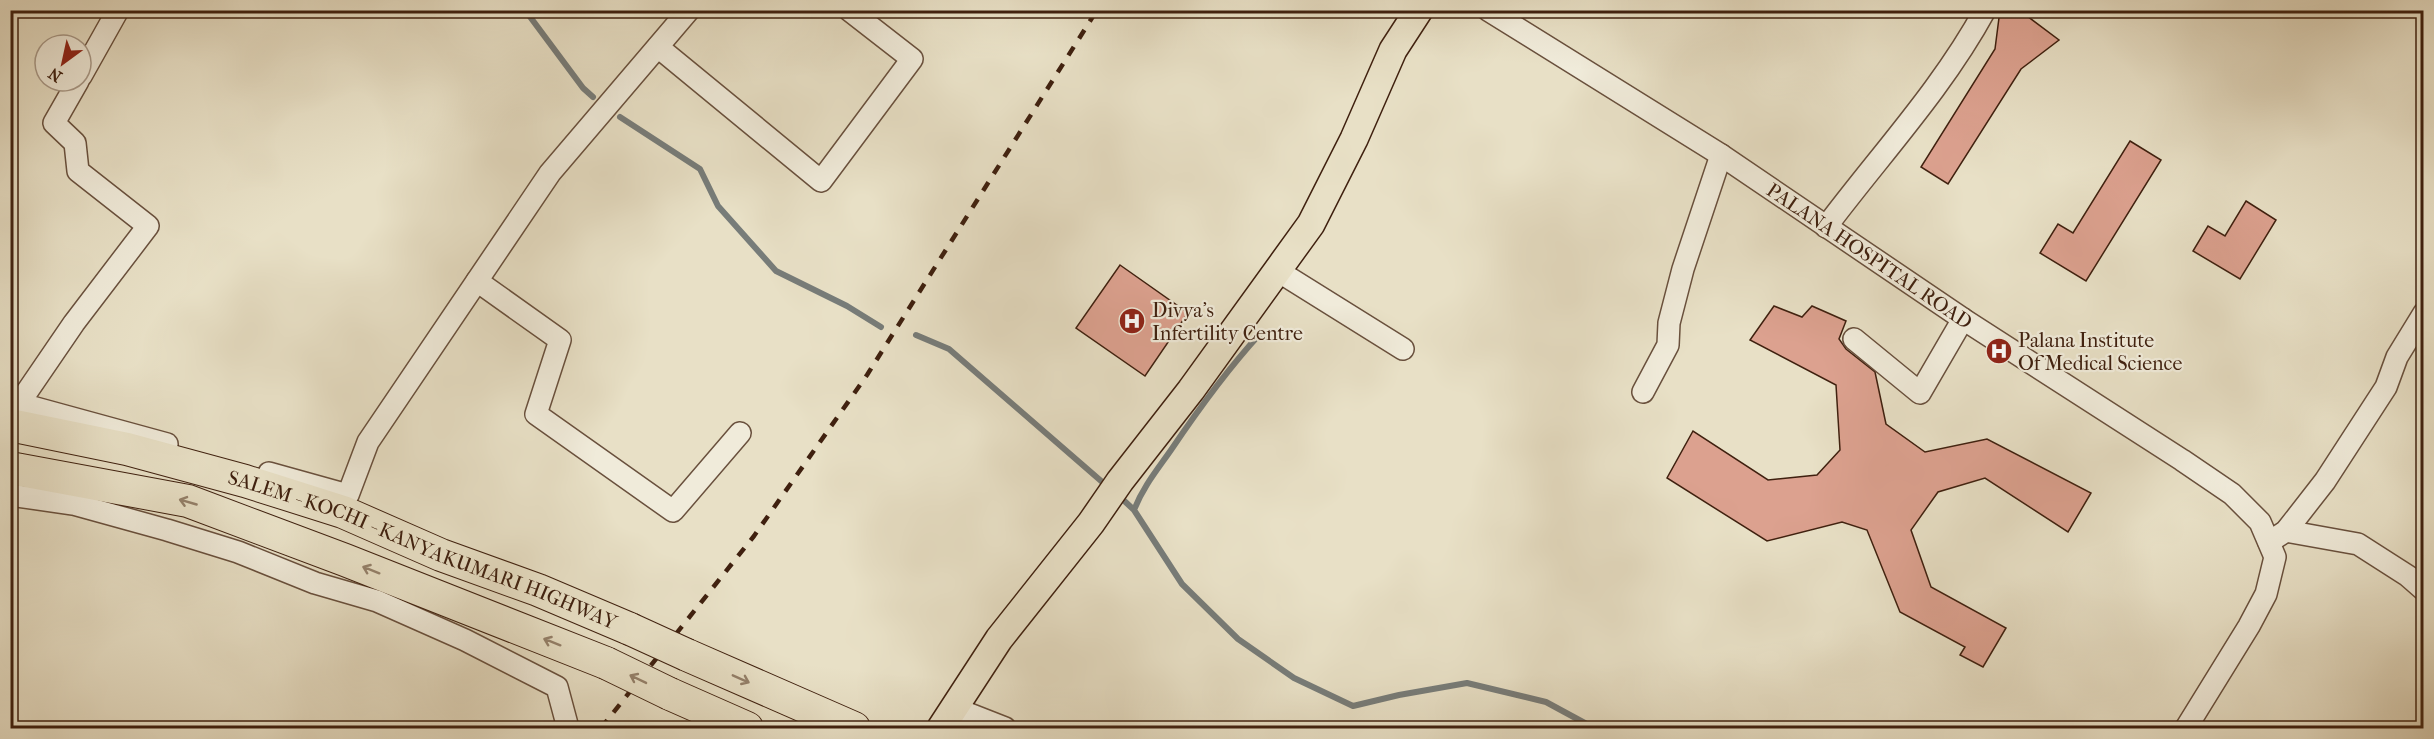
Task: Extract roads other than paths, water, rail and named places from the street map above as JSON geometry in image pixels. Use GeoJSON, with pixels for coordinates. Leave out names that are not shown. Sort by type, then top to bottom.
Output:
{"type":"FeatureCollection","features":[{"type":"Feature","properties":{"kind":"highway","name":"SALEM - KOCHI - KANYAKUMARI HIGHWAY"},"geometry":{"type":"LineString","coordinates":[[14,409],[127,449],[245,481],[343,512],[441,555],[538,590],[630,629],[854,729]]}},
{"type":"Feature","properties":{"kind":"highway","name":"SALEM - KOCHI - KANYAKUMARI HIGHWAY"},"geometry":{"type":"LineString","coordinates":[[10,468],[188,501],[606,663],[747,729]]}},
{"type":"Feature","properties":{"kind":"main road"},"geometry":{"type":"LineString","coordinates":[[947,718],[999,639],[1091,523],[1120,481],[1191,390],[1311,224],[1354,139],[1393,50],[1419,10]]}},
{"type":"Feature","properties":{"kind":"street"},"geometry":{"type":"LineString","coordinates":[[93,55],[118,10]]}},
{"type":"Feature","properties":{"kind":"street"},"geometry":{"type":"LineString","coordinates":[[71,93],[54,123],[75,143],[78,171],[148,226],[74,323],[14,409],[348,495],[368,442],[550,173],[689,10]]}},
{"type":"Feature","properties":{"kind":"street"},"geometry":{"type":"LineString","coordinates":[[658,47],[821,181],[912,59],[849,10]]}},
{"type":"Feature","properties":{"kind":"street","name":"PALANA HOSPITAL ROAD"},"geometry":{"type":"LineString","coordinates":[[1488,10],[1721,155],[1963,319],[2232,494],[2277,537],[2275,557],[2266,594],[2250,626],[2186,729]]}},
{"type":"Feature","properties":{"kind":"street"},"geometry":{"type":"LineString","coordinates":[[1826,227],[1923,105],[1966,46],[1985,10]]}},
{"type":"Feature","properties":{"kind":"street"},"geometry":{"type":"LineString","coordinates":[[1643,392],[1668,345],[1669,323],[1683,269],[1721,155]]}},
{"type":"Feature","properties":{"kind":"street"},"geometry":{"type":"LineString","coordinates":[[1278,271],[1403,349]]}},
{"type":"Feature","properties":{"kind":"street"},"geometry":{"type":"LineString","coordinates":[[477,281],[560,340],[536,414],[673,511],[740,433]]}},
{"type":"Feature","properties":{"kind":"street"},"geometry":{"type":"LineString","coordinates":[[2277,537],[2325,481],[2364,423],[2386,387],[2397,357],[2424,313]]}},
{"type":"Feature","properties":{"kind":"street"},"geometry":{"type":"LineString","coordinates":[[1854,339],[1920,393],[1963,319]]}},
{"type":"Feature","properties":{"kind":"street"},"geometry":{"type":"LineString","coordinates":[[10,495],[73,504],[167,530],[238,552],[315,583],[377,601],[465,640],[557,687],[567,729]]}},
{"type":"Feature","properties":{"kind":"street"},"geometry":{"type":"LineString","coordinates":[[2277,537],[2358,544],[2408,576],[2424,590]]}},
{"type":"Feature","properties":{"kind":"street"},"geometry":{"type":"LineString","coordinates":[[947,718],[1005,729]]}},
{"type":"Feature","properties":{"kind":"waterway"},"geometry":{"type":"LineString","coordinates":[[525,10],[583,88],[593,97]]}},
{"type":"Feature","properties":{"kind":"waterway"},"geometry":{"type":"LineString","coordinates":[[620,117],[700,169],[718,206],[776,271],[847,306],[881,327]]}},
{"type":"Feature","properties":{"kind":"waterway"},"geometry":{"type":"LineString","coordinates":[[916,335],[949,349],[1108,487]]}},
{"type":"Feature","properties":{"kind":"waterway"},"geometry":{"type":"LineString","coordinates":[[1134,510],[1151,479],[1192,420],[1259,335]]}},
{"type":"Feature","properties":{"kind":"waterway"},"geometry":{"type":"LineString","coordinates":[[1118,495],[1134,510],[1182,584],[1238,639],[1294,678],[1353,706],[1467,683],[1546,702],[1594,728]]}},
{"type":"Feature","properties":{"kind":"railway"},"geometry":{"type":"LineString","coordinates":[[601,728],[754,536],[867,375],[1097,10]]}},
{"type":"Feature","properties":{"kind":"place","name":"Divya's Infertility Centre"},"geometry":{"type":"Point","coordinates":[1132,321]}},
{"type":"Feature","properties":{"kind":"place","name":"Palana Institute Of Medical Science"},"geometry":{"type":"Point","coordinates":[1999,351]}}]}
